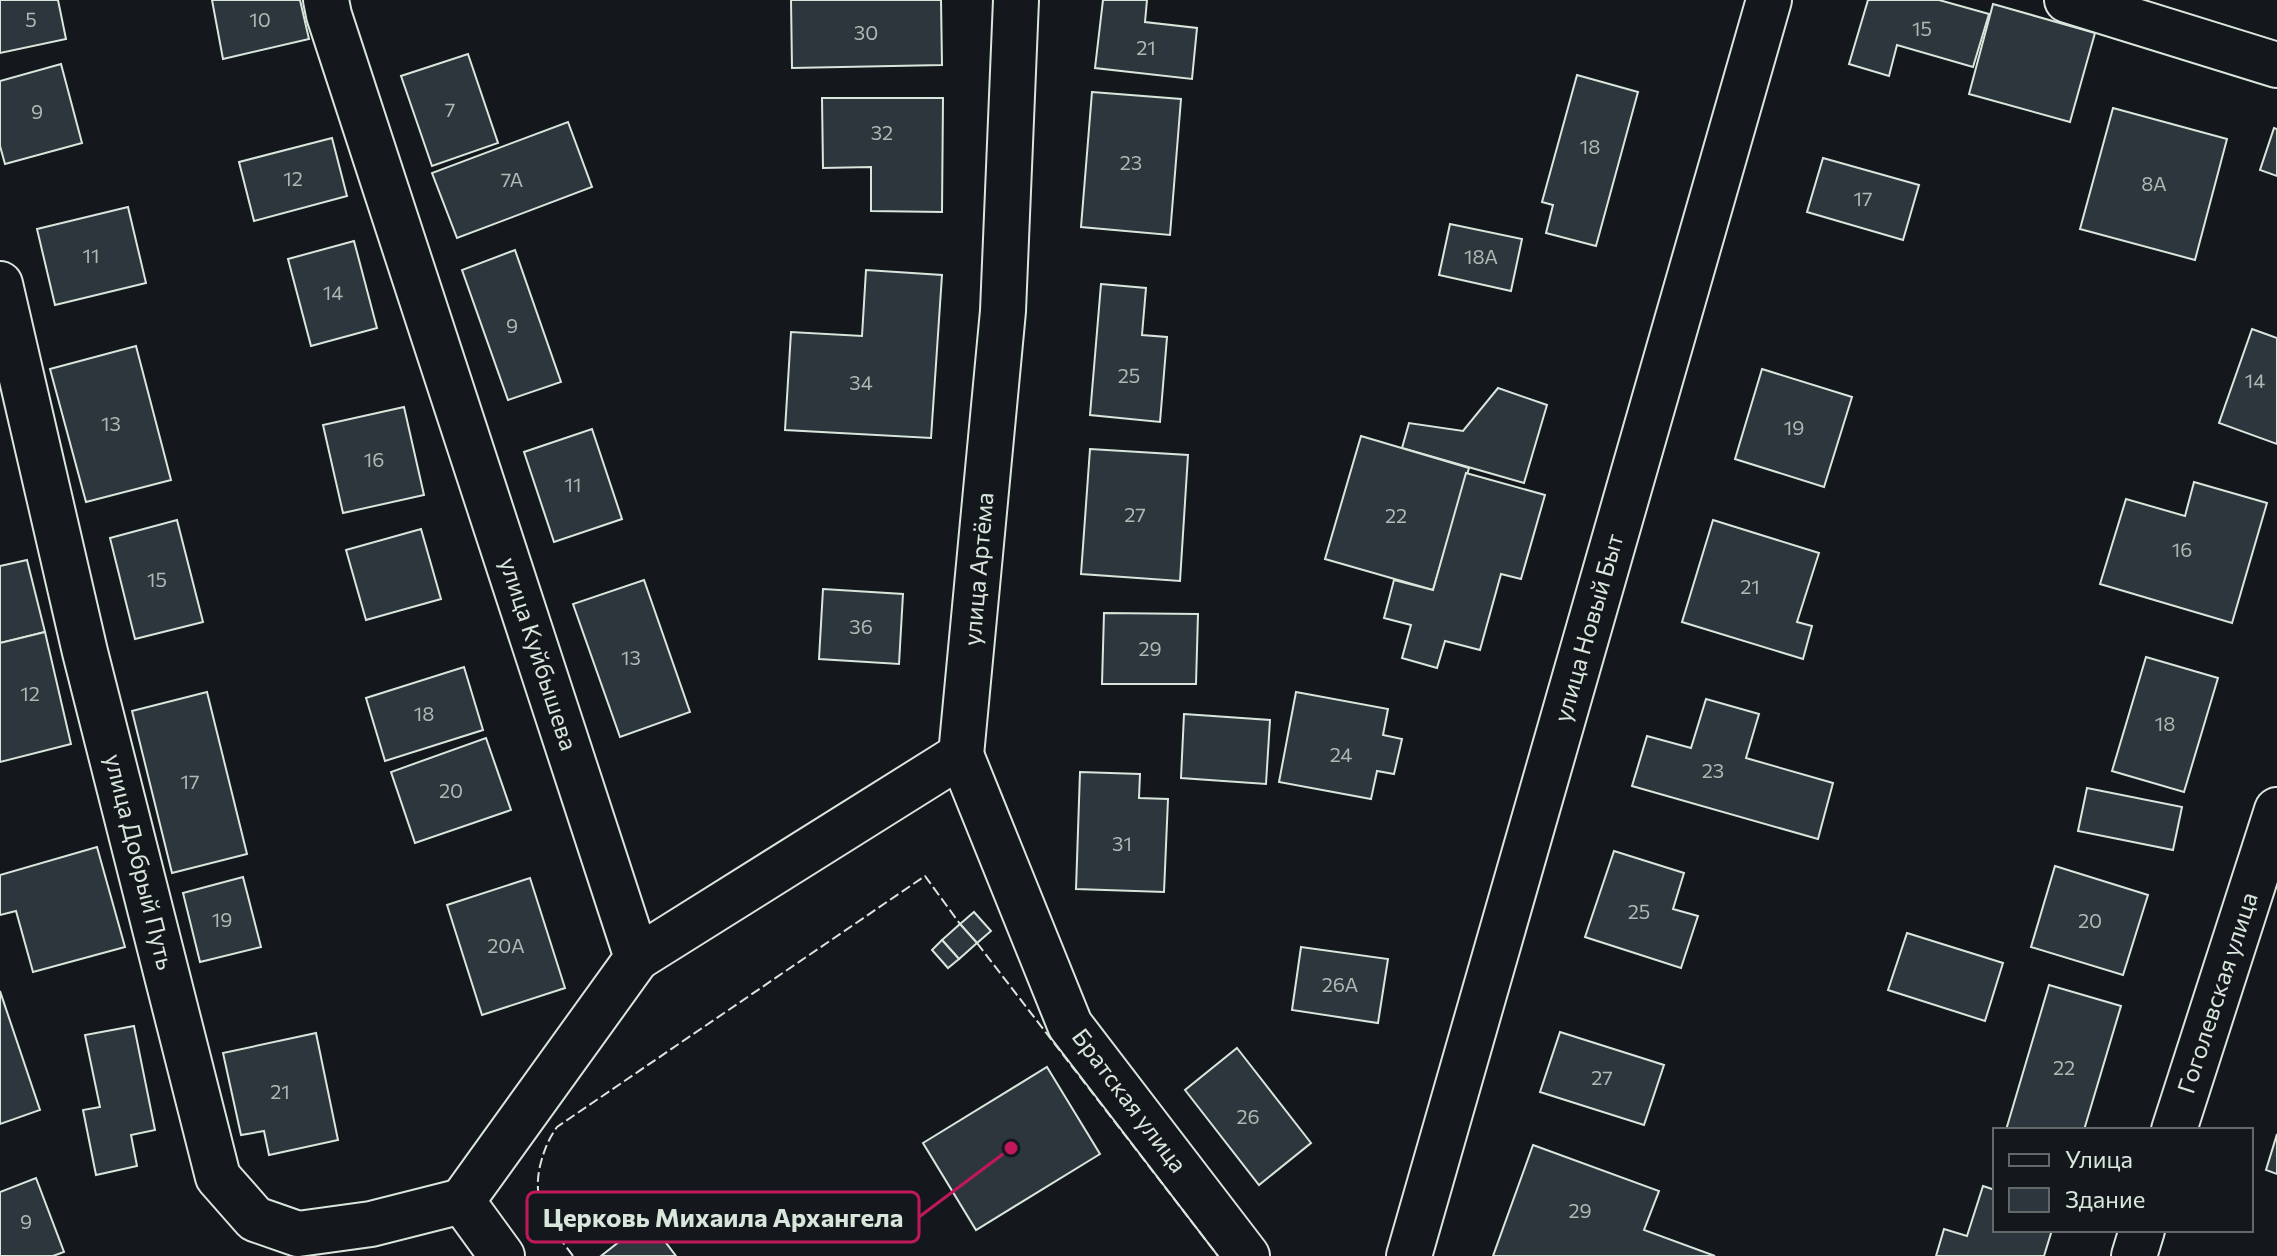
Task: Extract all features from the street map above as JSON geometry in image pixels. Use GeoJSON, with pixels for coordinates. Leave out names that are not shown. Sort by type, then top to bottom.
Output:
{"type":"FeatureCollection","features":[{"type":"Feature","properties":{"kind":"street","name":"улица Куйбышева"},"geometry":{"type":"LineString","coordinates":[[326,0],[637,958]]}},
{"type":"Feature","properties":{"kind":"street","name":"улица Артёма"},"geometry":{"type":"LineString","coordinates":[[961,755],[1003,311],[1016,0]]}},
{"type":"Feature","properties":{"kind":"street","name":"улица Новый Быт"},"geometry":{"type":"LineString","coordinates":[[1409,1256],[1769,0]]}},
{"type":"Feature","properties":{"kind":"street"},"geometry":{"type":"LineString","coordinates":[[2067,0],[2277,65]]}},
{"type":"Feature","properties":{"kind":"street","name":"улица Добрый Путь"},"geometry":{"type":"LineString","coordinates":[[0,284],[85,652],[218,1177],[255,1219],[298,1234],[371,1224],[462,1201]]}},
{"type":"Feature","properties":{"kind":"street"},"geometry":{"type":"LineString","coordinates":[[502,1256],[462,1201],[637,958],[961,755]]}},
{"type":"Feature","properties":{"kind":"street","name":"Братская улица"},"geometry":{"type":"LineString","coordinates":[[961,755],[1070,1025],[1247,1256]]}},
{"type":"Feature","properties":{"kind":"street","name":"Гоголевская улица"},"geometry":{"type":"LineString","coordinates":[[2175,1128],[2277,810]]}},
{"type":"Feature","properties":{"kind":"street"},"geometry":{"type":"LineString","coordinates":[[2134,1256],[2141,1232]]}},
{"type":"Feature","properties":{"kind":"building"},"geometry":{"type":"Polygon","coordinates":[[[0,0],[58,0],[66,39],[0,53],[0,0]]]}},
{"type":"Feature","properties":{"kind":"building"},"geometry":{"type":"Polygon","coordinates":[[[212,0],[300,0],[309,39],[223,59],[212,0]]]}},
{"type":"Feature","properties":{"kind":"building"},"geometry":{"type":"Polygon","coordinates":[[[791,0],[941,0],[942,65],[792,68],[791,0]]]}},
{"type":"Feature","properties":{"kind":"building"},"geometry":{"type":"Polygon","coordinates":[[[1103,0],[1147,0],[1145,22],[1197,28],[1192,79],[1095,68],[1103,0]]]}},
{"type":"Feature","properties":{"kind":"building"},"geometry":{"type":"Polygon","coordinates":[[[1868,0],[1939,0],[1989,14],[1973,67],[1897,45],[1889,76],[1849,64],[1868,0]]]}},
{"type":"Feature","properties":{"kind":"building"},"geometry":{"type":"Polygon","coordinates":[[[1993,4],[2095,33],[2070,122],[1969,94],[1993,4]]]}},
{"type":"Feature","properties":{"kind":"building"},"geometry":{"type":"Polygon","coordinates":[[[468,54],[498,143],[432,166],[401,76],[468,54]]]}},
{"type":"Feature","properties":{"kind":"building"},"geometry":{"type":"Polygon","coordinates":[[[61,64],[82,143],[5,164],[0,146],[0,81],[61,64]]]}},
{"type":"Feature","properties":{"kind":"building"},"geometry":{"type":"Polygon","coordinates":[[[1577,75],[1638,92],[1596,246],[1546,233],[1553,205],[1542,202],[1577,75]]]}},
{"type":"Feature","properties":{"kind":"building"},"geometry":{"type":"Polygon","coordinates":[[[1092,92],[1181,99],[1170,235],[1081,227],[1092,92]]]}},
{"type":"Feature","properties":{"kind":"building"},"geometry":{"type":"Polygon","coordinates":[[[822,98],[943,98],[942,212],[871,211],[871,167],[823,168],[822,98]]]}},
{"type":"Feature","properties":{"kind":"building"},"geometry":{"type":"Polygon","coordinates":[[[2113,108],[2227,139],[2195,260],[2080,229],[2113,108]]]}},
{"type":"Feature","properties":{"kind":"building"},"geometry":{"type":"Polygon","coordinates":[[[568,122],[592,187],[457,238],[432,173],[568,122]]]}},
{"type":"Feature","properties":{"kind":"building"},"geometry":{"type":"Polygon","coordinates":[[[2274,128],[2277,129],[2277,176],[2260,170],[2274,128]]]}},
{"type":"Feature","properties":{"kind":"building"},"geometry":{"type":"Polygon","coordinates":[[[332,138],[347,196],[254,221],[239,162],[332,138]]]}},
{"type":"Feature","properties":{"kind":"building"},"geometry":{"type":"Polygon","coordinates":[[[1823,158],[1919,185],[1903,240],[1807,212],[1823,158]]]}},
{"type":"Feature","properties":{"kind":"building"},"geometry":{"type":"Polygon","coordinates":[[[128,207],[146,283],[55,305],[37,229],[128,207]]]}},
{"type":"Feature","properties":{"kind":"building"},"geometry":{"type":"Polygon","coordinates":[[[1450,224],[1522,239],[1511,291],[1439,275],[1450,224]]]}},
{"type":"Feature","properties":{"kind":"building"},"geometry":{"type":"Polygon","coordinates":[[[354,241],[377,328],[311,346],[288,259],[354,241]]]}},
{"type":"Feature","properties":{"kind":"building"},"geometry":{"type":"Polygon","coordinates":[[[515,250],[561,382],[508,400],[462,270],[515,250]]]}},
{"type":"Feature","properties":{"kind":"building"},"geometry":{"type":"Polygon","coordinates":[[[866,270],[942,275],[931,438],[785,430],[791,332],[862,336],[866,270]]]}},
{"type":"Feature","properties":{"kind":"building"},"geometry":{"type":"Polygon","coordinates":[[[1101,284],[1146,288],[1142,335],[1167,337],[1160,422],[1090,415],[1101,284]]]}},
{"type":"Feature","properties":{"kind":"building"},"geometry":{"type":"Polygon","coordinates":[[[2252,329],[2277,338],[2277,444],[2219,423],[2252,329]]]}},
{"type":"Feature","properties":{"kind":"building"},"geometry":{"type":"Polygon","coordinates":[[[136,346],[171,480],[86,502],[50,369],[136,346]]]}},
{"type":"Feature","properties":{"kind":"building"},"geometry":{"type":"Polygon","coordinates":[[[1762,369],[1852,397],[1824,487],[1735,459],[1762,369]]]}},
{"type":"Feature","properties":{"kind":"building"},"geometry":{"type":"Polygon","coordinates":[[[1498,388],[1547,405],[1524,483],[1402,448],[1409,423],[1463,431],[1498,388]]]}},
{"type":"Feature","properties":{"kind":"building"},"geometry":{"type":"Polygon","coordinates":[[[404,407],[424,495],[343,513],[323,425],[404,407]]]}},
{"type":"Feature","properties":{"kind":"building"},"geometry":{"type":"Polygon","coordinates":[[[592,429],[622,519],[554,542],[524,452],[592,429]]]}},
{"type":"Feature","properties":{"kind":"building"},"geometry":{"type":"Polygon","coordinates":[[[1361,436],[1469,468],[1433,590],[1325,559],[1361,436]]]}},
{"type":"Feature","properties":{"kind":"building"},"geometry":{"type":"Polygon","coordinates":[[[1090,449],[1188,455],[1180,581],[1081,574],[1090,449]]]}},
{"type":"Feature","properties":{"kind":"building"},"geometry":{"type":"Polygon","coordinates":[[[1466,473],[1545,495],[1521,579],[1501,574],[1480,650],[1445,641],[1437,668],[1402,658],[1411,625],[1384,618],[1394,580],[1433,590],[1466,473]]]}},
{"type":"Feature","properties":{"kind":"building"},"geometry":{"type":"Polygon","coordinates":[[[2194,482],[2267,503],[2232,623],[2100,584],[2126,499],[2185,516],[2194,482]]]}},
{"type":"Feature","properties":{"kind":"building"},"geometry":{"type":"Polygon","coordinates":[[[177,520],[203,622],[135,639],[110,538],[177,520]]]}},
{"type":"Feature","properties":{"kind":"building"},"geometry":{"type":"Polygon","coordinates":[[[1713,520],[1819,553],[1797,622],[1812,626],[1803,659],[1682,622],[1713,520]]]}},
{"type":"Feature","properties":{"kind":"building"},"geometry":{"type":"Polygon","coordinates":[[[421,529],[441,599],[366,620],[346,550],[421,529]]]}},
{"type":"Feature","properties":{"kind":"building"},"geometry":{"type":"Polygon","coordinates":[[[27,560],[45,632],[0,643],[0,566],[27,560]]]}},
{"type":"Feature","properties":{"kind":"building"},"geometry":{"type":"Polygon","coordinates":[[[644,580],[690,712],[620,737],[573,604],[644,580]]]}},
{"type":"Feature","properties":{"kind":"building"},"geometry":{"type":"Polygon","coordinates":[[[823,589],[903,594],[899,664],[819,659],[823,589]]]}},
{"type":"Feature","properties":{"kind":"building"},"geometry":{"type":"Polygon","coordinates":[[[1104,613],[1198,614],[1196,684],[1102,684],[1104,613]]]}},
{"type":"Feature","properties":{"kind":"building"},"geometry":{"type":"Polygon","coordinates":[[[45,632],[71,744],[0,762],[0,643],[45,632]]]}},
{"type":"Feature","properties":{"kind":"building"},"geometry":{"type":"Polygon","coordinates":[[[2146,657],[2218,678],[2184,792],[2112,771],[2146,657]]]}},
{"type":"Feature","properties":{"kind":"building"},"geometry":{"type":"Polygon","coordinates":[[[464,667],[483,730],[385,761],[366,698],[464,667]]]}},
{"type":"Feature","properties":{"kind":"building"},"geometry":{"type":"Polygon","coordinates":[[[207,692],[247,854],[172,873],[132,711],[207,692]]]}},
{"type":"Feature","properties":{"kind":"building"},"geometry":{"type":"Polygon","coordinates":[[[1296,692],[1388,709],[1383,735],[1402,739],[1394,774],[1377,771],[1371,799],[1279,782],[1296,692]]]}},
{"type":"Feature","properties":{"kind":"building"},"geometry":{"type":"Polygon","coordinates":[[[1706,699],[1759,714],[1746,758],[1833,783],[1818,839],[1632,786],[1647,736],[1691,748],[1706,699]]]}},
{"type":"Feature","properties":{"kind":"building"},"geometry":{"type":"Polygon","coordinates":[[[1184,714],[1270,720],[1266,784],[1181,778],[1184,714]]]}},
{"type":"Feature","properties":{"kind":"building"},"geometry":{"type":"Polygon","coordinates":[[[486,738],[511,810],[415,843],[391,772],[486,738]]]}},
{"type":"Feature","properties":{"kind":"building"},"geometry":{"type":"Polygon","coordinates":[[[1080,772],[1140,774],[1139,798],[1168,799],[1164,892],[1076,889],[1080,772]]]}},
{"type":"Feature","properties":{"kind":"building"},"geometry":{"type":"Polygon","coordinates":[[[2087,788],[2182,807],[2173,850],[2078,831],[2087,788]]]}},
{"type":"Feature","properties":{"kind":"building"},"geometry":{"type":"Polygon","coordinates":[[[97,847],[125,947],[33,972],[16,911],[0,915],[0,875],[97,847]]]}},
{"type":"Feature","properties":{"kind":"building"},"geometry":{"type":"Polygon","coordinates":[[[1614,851],[1684,873],[1673,909],[1698,916],[1681,968],[1585,937],[1614,851]]]}},
{"type":"Feature","properties":{"kind":"building"},"geometry":{"type":"Polygon","coordinates":[[[2055,866],[2148,895],[2123,975],[2031,947],[2055,866]]]}},
{"type":"Feature","properties":{"kind":"building"},"geometry":{"type":"Polygon","coordinates":[[[243,877],[261,947],[200,962],[183,893],[243,877]]]}},
{"type":"Feature","properties":{"kind":"building"},"geometry":{"type":"Polygon","coordinates":[[[530,878],[565,988],[482,1015],[447,905],[530,878]]]}},
{"type":"Feature","properties":{"kind":"building"},"geometry":{"type":"Polygon","coordinates":[[[974,912],[991,931],[977,943],[960,924],[974,912]]]}},
{"type":"Feature","properties":{"kind":"building"},"geometry":{"type":"Polygon","coordinates":[[[960,924],[977,943],[959,959],[942,940],[960,924]]]}},
{"type":"Feature","properties":{"kind":"building"},"geometry":{"type":"Polygon","coordinates":[[[1907,933],[2003,963],[1985,1021],[1888,990],[1907,933]]]}},
{"type":"Feature","properties":{"kind":"building"},"geometry":{"type":"Polygon","coordinates":[[[942,940],[959,959],[948,968],[932,950],[942,940]]]}},
{"type":"Feature","properties":{"kind":"building"},"geometry":{"type":"Polygon","coordinates":[[[1301,947],[1388,959],[1378,1023],[1292,1010],[1301,947]]]}},
{"type":"Feature","properties":{"kind":"building"},"geometry":{"type":"Polygon","coordinates":[[[2049,985],[2121,1006],[2085,1128],[2007,1128],[2049,985]]]}},
{"type":"Feature","properties":{"kind":"building"},"geometry":{"type":"Polygon","coordinates":[[[0,991],[40,1110],[0,1124],[0,991]]]}},
{"type":"Feature","properties":{"kind":"building"},"geometry":{"type":"Polygon","coordinates":[[[134,1026],[155,1130],[131,1135],[137,1166],[96,1175],[83,1110],[100,1107],[85,1035],[134,1026]]]}},
{"type":"Feature","properties":{"kind":"building"},"geometry":{"type":"Polygon","coordinates":[[[1560,1032],[1664,1065],[1644,1125],[1540,1092],[1560,1032]]]}},
{"type":"Feature","properties":{"kind":"building"},"geometry":{"type":"Polygon","coordinates":[[[316,1033],[338,1140],[269,1155],[264,1131],[241,1135],[223,1053],[316,1033]]]}},
{"type":"Feature","properties":{"kind":"building"},"geometry":{"type":"Polygon","coordinates":[[[1237,1048],[1311,1143],[1259,1185],[1185,1090],[1237,1048]]]}},
{"type":"Feature","properties":{"kind":"building"},"geometry":{"type":"Polygon","coordinates":[[[1047,1067],[1100,1154],[976,1230],[923,1143],[1047,1067]]]}},
{"type":"Feature","properties":{"kind":"building"},"geometry":{"type":"Polygon","coordinates":[[[2277,1134],[2277,1174],[2266,1170],[2277,1134]]]}},
{"type":"Feature","properties":{"kind":"building"},"geometry":{"type":"Polygon","coordinates":[[[1533,1145],[1659,1191],[1644,1230],[1715,1256],[1493,1256],[1533,1145]]]}},
{"type":"Feature","properties":{"kind":"building"},"geometry":{"type":"Polygon","coordinates":[[[36,1178],[64,1252],[53,1256],[0,1256],[0,1192],[36,1178]]]}},
{"type":"Feature","properties":{"kind":"building"},"geometry":{"type":"Polygon","coordinates":[[[1983,1186],[1993,1189],[1993,1232],[2051,1232],[2044,1256],[1936,1256],[1944,1229],[1967,1236],[1983,1186]]]}},
{"type":"Feature","properties":{"kind":"building"},"geometry":{"type":"Polygon","coordinates":[[[648,1219],[676,1256],[601,1256],[648,1219]]]}},
{"type":"Feature","properties":{"kind":"fence"},"geometry":{"type":"LineString","coordinates":[[573,1256],[545,1215],[538,1193],[542,1160],[557,1127],[925,876],[960,924]]}},
{"type":"Feature","properties":{"kind":"fence"},"geometry":{"type":"LineString","coordinates":[[977,943],[1218,1256]]}},
{"type":"Feature","properties":{"kind":"place","name":"Церковь Михаила Архангела"},"geometry":{"type":"Point","coordinates":[1011,1148]}}]}
